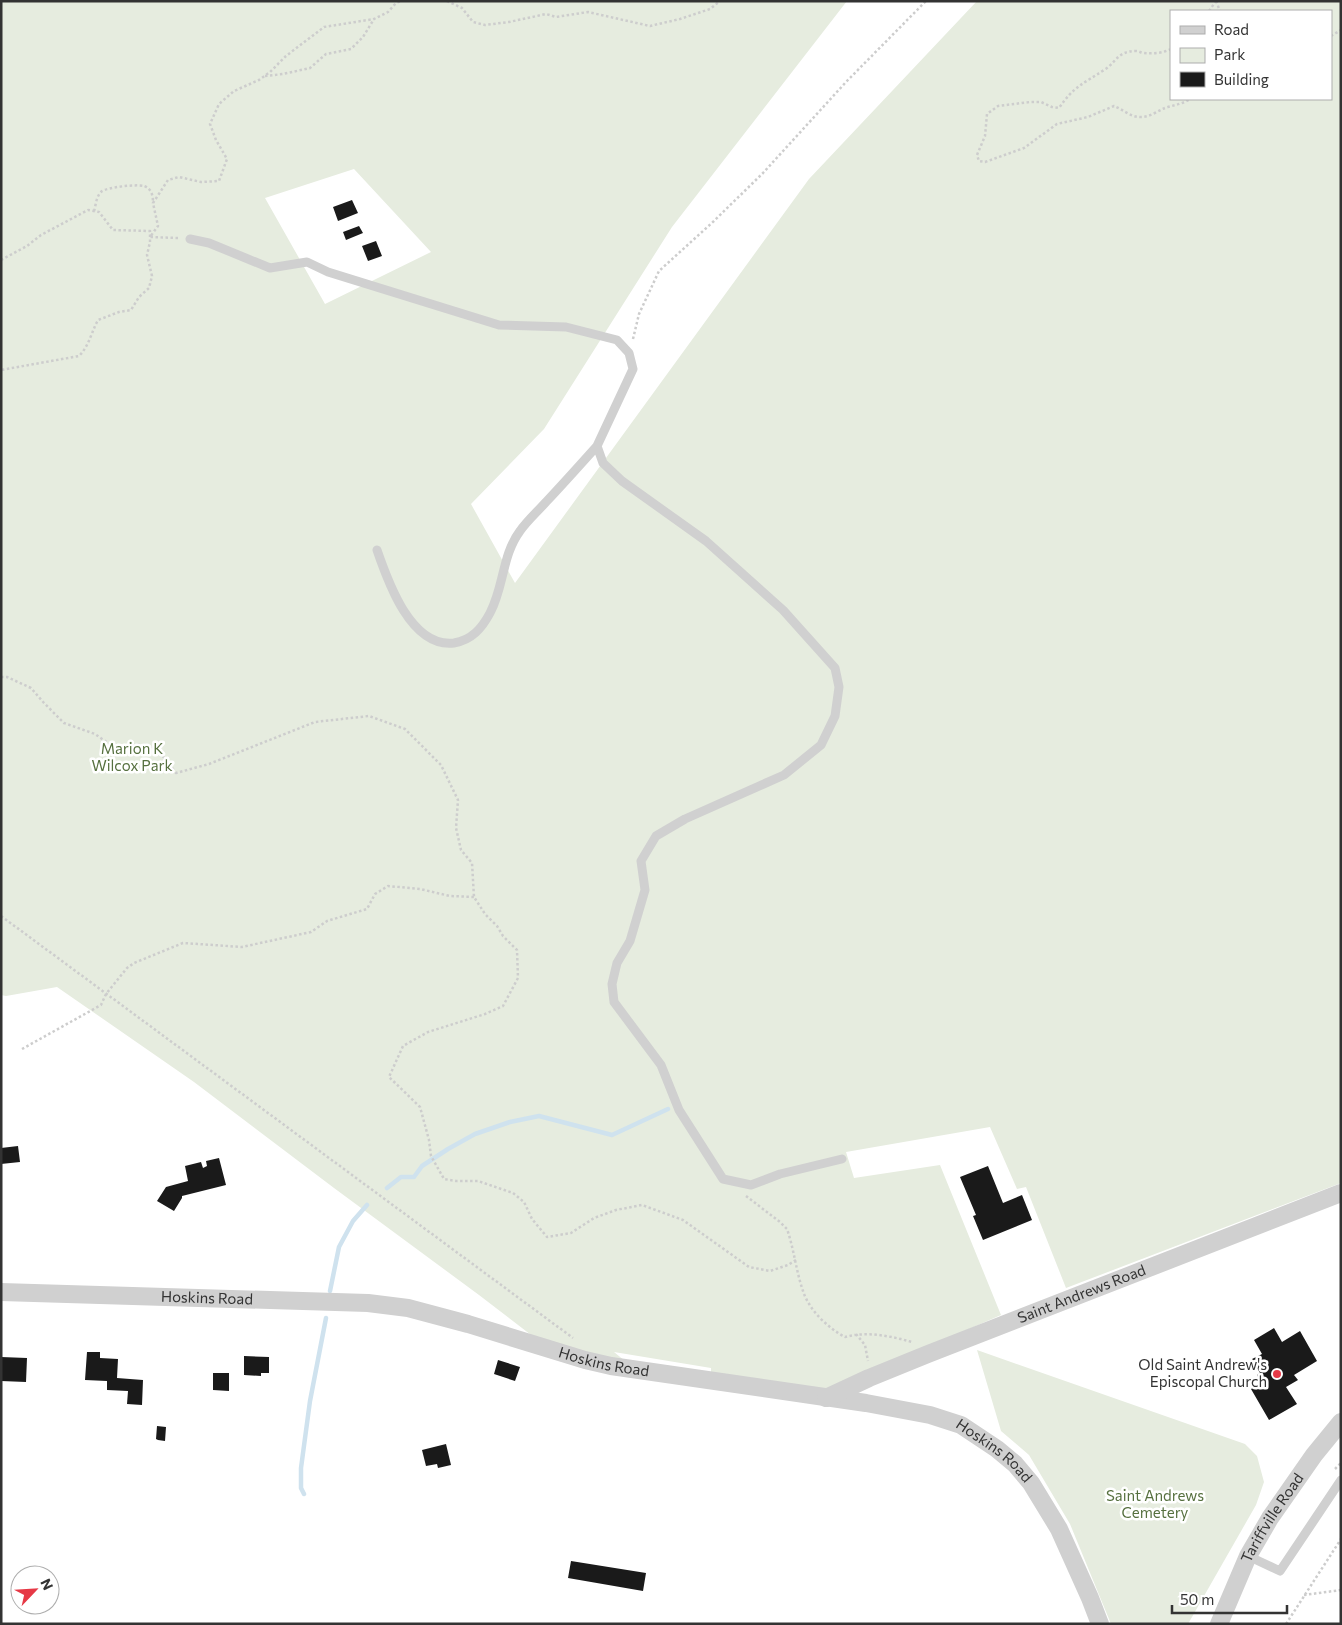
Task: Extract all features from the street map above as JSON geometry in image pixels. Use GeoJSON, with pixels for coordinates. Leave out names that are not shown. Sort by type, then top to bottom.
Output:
{"type":"FeatureCollection","features":[{"type":"Feature","properties":{"kind":"street","name":"Saint Andrews Road"},"geometry":{"type":"LineString","coordinates":[[825,1398],[928,1354],[1341,1193]]}},
{"type":"Feature","properties":{"kind":"street","name":"Hoskins Road"},"geometry":{"type":"LineString","coordinates":[[1,1292],[368,1303],[408,1308],[611,1366],[866,1403],[930,1415],[961,1425],[997,1449],[1015,1464],[1031,1483],[1059,1528],[1100,1624]]}},
{"type":"Feature","properties":{"kind":"street","name":"Tariffville Road"},"geometry":{"type":"LineString","coordinates":[[1219,1624],[1248,1556],[1292,1486],[1341,1422]]}},
{"type":"Feature","properties":{"kind":"lane"},"geometry":{"type":"LineString","coordinates":[[190,239],[209,243],[270,268],[307,262],[328,272],[499,325],[566,327],[594,333],[617,340],[629,353],[633,369],[597,446],[520,531],[508,554],[497,597],[490,613],[477,633],[462,642],[443,643],[431,639],[417,628],[398,601],[377,550]]}},
{"type":"Feature","properties":{"kind":"lane"},"geometry":{"type":"LineString","coordinates":[[597,446],[603,463],[622,481],[706,541],[783,610],[835,668],[839,687],[835,716],[821,745],[784,775],[685,819],[656,836],[641,860],[645,890],[630,941],[617,963],[612,984],[614,1002],[661,1065],[679,1110],[724,1179],[751,1185],[780,1174],[842,1159]]}},
{"type":"Feature","properties":{"kind":"lane"},"geometry":{"type":"LineString","coordinates":[[1248,1556],[1280,1571],[1341,1480]]}},
{"type":"Feature","properties":{"kind":"path"},"geometry":{"type":"LineString","coordinates":[[153,203],[168,180],[179,177],[201,182],[219,181],[227,159],[216,140],[210,124],[220,104],[234,91],[263,76],[324,27],[374,18],[388,12],[396,3],[401,1]]}},
{"type":"Feature","properties":{"kind":"path"},"geometry":{"type":"LineString","coordinates":[[447,1],[462,8],[474,22],[485,24],[510,22],[546,14],[556,17],[588,12],[650,26],[710,9],[720,1]]}},
{"type":"Feature","properties":{"kind":"path"},"geometry":{"type":"LineString","coordinates":[[629,353],[639,314],[659,271],[763,173],[846,82],[926,1]]}},
{"type":"Feature","properties":{"kind":"path"},"geometry":{"type":"LineString","coordinates":[[263,76],[310,68],[326,54],[351,48],[363,37],[374,18]]}},
{"type":"Feature","properties":{"kind":"path"},"geometry":{"type":"LineString","coordinates":[[1170,50],[1145,54],[1136,51],[1121,55],[1106,70],[1085,81],[1068,94],[1059,108],[1041,102],[998,106],[987,114],[985,136],[977,155],[979,161],[985,162],[1024,148],[1057,124],[1088,117],[1114,106],[1139,117],[1155,114],[1164,108],[1176,106],[1188,100]]}},
{"type":"Feature","properties":{"kind":"path"},"geometry":{"type":"LineString","coordinates":[[94,211],[97,197],[101,192],[113,188],[145,186],[152,194],[158,226],[150,237]]}},
{"type":"Feature","properties":{"kind":"path"},"geometry":{"type":"LineString","coordinates":[[1,260],[27,246],[41,235],[88,210],[99,212],[113,230],[150,231],[147,256],[152,276],[150,288],[139,297],[131,310],[119,312],[98,320],[92,331],[87,348],[79,356],[1,370]]}},
{"type":"Feature","properties":{"kind":"path"},"geometry":{"type":"LineString","coordinates":[[150,237],[190,239]]}},
{"type":"Feature","properties":{"kind":"path"},"geometry":{"type":"LineString","coordinates":[[1,677],[7,677],[31,688],[64,723],[95,734],[115,748],[148,744],[162,754],[176,773],[209,764],[315,722],[369,716],[406,729],[442,765],[458,800],[456,828],[461,850],[472,863],[474,897],[485,914],[517,950],[518,978],[504,1006],[428,1032],[404,1046],[389,1077],[420,1107],[430,1140],[431,1156],[444,1179],[478,1181],[513,1193],[524,1202],[532,1219],[547,1237],[570,1233],[594,1218],[616,1210],[642,1205],[683,1220],[749,1267],[770,1271],[796,1260]]}},
{"type":"Feature","properties":{"kind":"path"},"geometry":{"type":"LineString","coordinates":[[22,1049],[101,1005],[106,994],[126,968],[183,943],[242,947],[311,932],[327,921],[367,909],[375,894],[388,886],[420,889],[450,896],[474,897]]}},
{"type":"Feature","properties":{"kind":"path"},"geometry":{"type":"LineString","coordinates":[[1,916],[579,1342]]}},
{"type":"Feature","properties":{"kind":"path"},"geometry":{"type":"LineString","coordinates":[[735,1182],[738,1188],[750,1200],[787,1229],[803,1293],[816,1313],[833,1330],[845,1337],[856,1334],[893,1337],[924,1345],[928,1354]]}},
{"type":"Feature","properties":{"kind":"path"},"geometry":{"type":"LineString","coordinates":[[856,1334],[865,1345],[866,1358],[873,1376]]}},
{"type":"Feature","properties":{"kind":"path"},"geometry":{"type":"LineString","coordinates":[[1286,1624],[1341,1539]]}},
{"type":"Feature","properties":{"kind":"path"},"geometry":{"type":"LineString","coordinates":[[1304,1595],[1341,1590]]}},
{"type":"Feature","properties":{"kind":"green space","name":"Marion K Wilcox Park"},"geometry":{"type":"Polygon","coordinates":[[[1,1],[847,1],[672,227],[544,429],[471,504],[515,583],[809,179],[977,1],[1341,1],[1341,1183],[1066,1288],[1026,1187],[1017,1189],[990,1127],[846,1152],[854,1178],[940,1165],[1001,1315],[868,1373],[825,1398],[711,1381],[711,1368],[614,1352],[636,1370],[548,1348],[194,1082],[57,987],[6,996],[1,995],[1,1]],[[354,169],[265,198],[325,304],[431,252],[354,169]]]}},
{"type":"Feature","properties":{"kind":"green space","name":"Saint Andrews Cemetery"},"geometry":{"type":"Polygon","coordinates":[[[977,1350],[1245,1444],[1257,1456],[1264,1482],[1256,1505],[1188,1624],[1111,1624],[1070,1524],[1029,1455],[1001,1431],[977,1350]]]}},
{"type":"Feature","properties":{"kind":"building"},"geometry":{"type":"Polygon","coordinates":[[[352,200],[358,213],[338,221],[333,207],[352,200]]]}},
{"type":"Feature","properties":{"kind":"building"},"geometry":{"type":"Polygon","coordinates":[[[359,226],[363,233],[346,240],[343,232],[359,226]]]}},
{"type":"Feature","properties":{"kind":"building"},"geometry":{"type":"Polygon","coordinates":[[[376,241],[382,256],[368,261],[362,246],[376,241]]]}},
{"type":"Feature","properties":{"kind":"building"},"geometry":{"type":"Polygon","coordinates":[[[18,1146],[20,1162],[1,1164],[1,1148],[18,1146]]]}},
{"type":"Feature","properties":{"kind":"building"},"geometry":{"type":"Polygon","coordinates":[[[219,1158],[226,1185],[182,1196],[174,1211],[157,1201],[166,1187],[188,1181],[185,1166],[201,1162],[203,1168],[207,1166],[206,1161],[219,1158]]]}},
{"type":"Feature","properties":{"kind":"building"},"geometry":{"type":"Polygon","coordinates":[[[988,1166],[1003,1203],[1022,1195],[1032,1220],[983,1240],[973,1216],[976,1215],[960,1177],[988,1166]]]}},
{"type":"Feature","properties":{"kind":"building","name":"Old Saint Andrew's Episcopal Church"},"geometry":{"type":"Polygon","coordinates":[[[1274,1328],[1282,1342],[1300,1331],[1317,1361],[1294,1375],[1298,1380],[1286,1387],[1297,1404],[1269,1420],[1251,1389],[1261,1383],[1257,1375],[1260,1373],[1252,1359],[1262,1354],[1254,1340],[1274,1328]]]}},
{"type":"Feature","properties":{"kind":"building"},"geometry":{"type":"Polygon","coordinates":[[[87,1352],[100,1352],[100,1358],[118,1359],[117,1378],[143,1380],[142,1405],[127,1404],[128,1391],[107,1390],[107,1381],[85,1380],[87,1352]]]}},
{"type":"Feature","properties":{"kind":"building"},"geometry":{"type":"Polygon","coordinates":[[[244,1356],[269,1357],[269,1373],[261,1373],[261,1376],[244,1375],[244,1356]]]}},
{"type":"Feature","properties":{"kind":"building"},"geometry":{"type":"Polygon","coordinates":[[[1,1357],[27,1358],[26,1382],[1,1381],[1,1357]]]}},
{"type":"Feature","properties":{"kind":"building"},"geometry":{"type":"Polygon","coordinates":[[[498,1360],[520,1367],[515,1381],[494,1374],[498,1360]]]}},
{"type":"Feature","properties":{"kind":"building"},"geometry":{"type":"Polygon","coordinates":[[[213,1373],[229,1373],[229,1391],[213,1390],[213,1373]]]}},
{"type":"Feature","properties":{"kind":"building"},"geometry":{"type":"Polygon","coordinates":[[[157,1426],[166,1427],[165,1441],[156,1439],[157,1426]]]}},
{"type":"Feature","properties":{"kind":"building"},"geometry":{"type":"Polygon","coordinates":[[[446,1444],[451,1465],[438,1468],[437,1464],[426,1466],[422,1450],[446,1444]]]}},
{"type":"Feature","properties":{"kind":"building"},"geometry":{"type":"Polygon","coordinates":[[[571,1561],[646,1573],[643,1591],[568,1578],[571,1561]]]}},
{"type":"Feature","properties":{"kind":"waterway"},"geometry":{"type":"LineString","coordinates":[[387,1188],[401,1177],[414,1177],[422,1166],[475,1134],[510,1122],[539,1116],[612,1135],[668,1109]]}},
{"type":"Feature","properties":{"kind":"waterway"},"geometry":{"type":"LineString","coordinates":[[330,1291],[339,1247],[353,1221],[367,1205]]}},
{"type":"Feature","properties":{"kind":"waterway"},"geometry":{"type":"LineString","coordinates":[[304,1494],[301,1488],[301,1468],[310,1401],[326,1318]]}},
{"type":"Feature","properties":{"kind":"place","name":"Old Saint Andrew's Episcopal Church"},"geometry":{"type":"Point","coordinates":[1277,1374]}}]}
